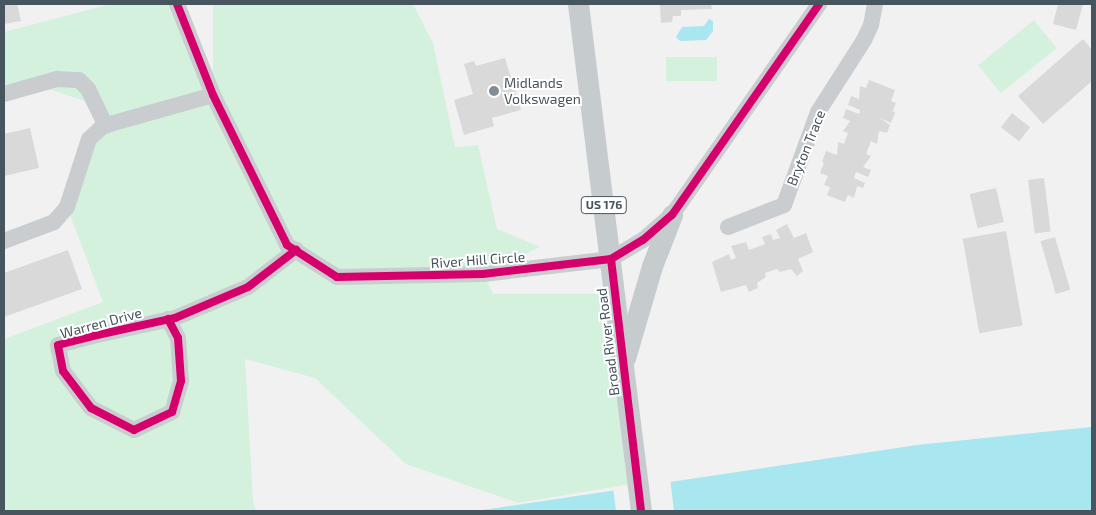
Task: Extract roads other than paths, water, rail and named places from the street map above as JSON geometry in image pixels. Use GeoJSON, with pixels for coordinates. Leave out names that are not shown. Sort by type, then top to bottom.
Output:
{"type":"FeatureCollection","features":[{"type":"Feature","properties":{"kind":"main road","name":"Broad River Road"},"geometry":{"type":"LineString","coordinates":[[578,4],[641,511]]}},
{"type":"Feature","properties":{"kind":"main road"},"geometry":{"type":"LineString","coordinates":[[623,365],[652,266],[672,215]]}},
{"type":"Feature","properties":{"kind":"street","name":"River Hill Circle"},"geometry":{"type":"LineString","coordinates":[[178,4],[213,95],[288,244],[337,277],[483,274],[611,260],[643,240],[672,215],[819,4]]}},
{"type":"Feature","properties":{"kind":"street","name":"Bryton Trace"},"geometry":{"type":"LineString","coordinates":[[728,227],[784,205],[818,112],[864,40],[869,7]]}},
{"type":"Feature","properties":{"kind":"street"},"geometry":{"type":"LineString","coordinates":[[4,94],[57,79],[79,80],[88,88],[106,126]]}},
{"type":"Feature","properties":{"kind":"street"},"geometry":{"type":"LineString","coordinates":[[4,241],[54,222],[67,207],[89,139],[106,126],[213,95]]}},
{"type":"Feature","properties":{"kind":"street","name":"Warren Drive"},"geometry":{"type":"LineString","coordinates":[[168,319],[178,338],[181,380],[172,412],[134,430],[91,408],[63,372],[58,345],[168,319],[248,287],[296,250]]}},
{"type":"Feature","properties":{"kind":"water"},"geometry":{"type":"Polygon","coordinates":[[[709,19],[713,21],[713,31],[706,40],[680,41],[676,37],[682,27],[704,26],[709,19]]]}},
{"type":"Feature","properties":{"kind":"water"},"geometry":{"type":"Polygon","coordinates":[[[1092,427],[1092,511],[476,511],[917,445],[1092,427]]]}},
{"type":"Feature","properties":{"kind":"place","name":"Midlands Volkswagen"},"geometry":{"type":"Point","coordinates":[494,91]}}]}
